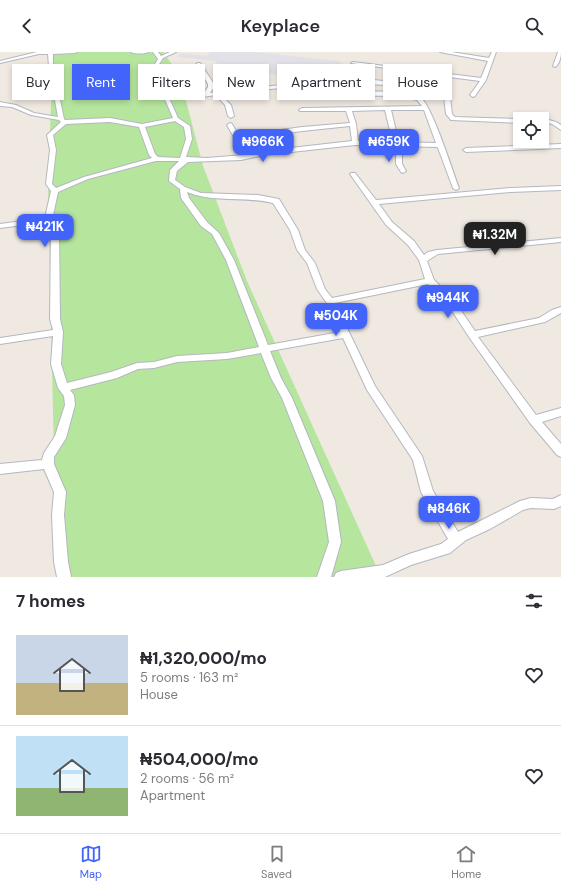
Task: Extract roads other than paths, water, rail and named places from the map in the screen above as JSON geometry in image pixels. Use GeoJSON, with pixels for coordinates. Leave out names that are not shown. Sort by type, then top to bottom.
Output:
{"type":"FeatureCollection","features":[{"type":"Feature","properties":{"kind":"street"},"geometry":{"type":"LineString","coordinates":[[50,52],[52,60],[51,66],[65,122]]}},
{"type":"Feature","properties":{"kind":"street"},"geometry":{"type":"LineString","coordinates":[[0,62],[39,53],[75,52]]}},
{"type":"Feature","properties":{"kind":"street"},"geometry":{"type":"LineString","coordinates":[[133,52],[146,52]]}},
{"type":"Feature","properties":{"kind":"street"},"geometry":{"type":"LineString","coordinates":[[155,52],[160,57]]}},
{"type":"Feature","properties":{"kind":"street"},"geometry":{"type":"LineString","coordinates":[[160,57],[174,52]]}},
{"type":"Feature","properties":{"kind":"street"},"geometry":{"type":"LineString","coordinates":[[442,52],[491,60]]}},
{"type":"Feature","properties":{"kind":"street"},"geometry":{"type":"LineString","coordinates":[[473,95],[483,80],[494,52]]}},
{"type":"Feature","properties":{"kind":"street"},"geometry":{"type":"LineString","coordinates":[[556,66],[560,52]]}},
{"type":"Feature","properties":{"kind":"street"},"geometry":{"type":"LineString","coordinates":[[158,64],[160,62],[160,57]]}},
{"type":"Feature","properties":{"kind":"street"},"geometry":{"type":"LineString","coordinates":[[353,63],[383,67]]}},
{"type":"Feature","properties":{"kind":"street"},"geometry":{"type":"LineString","coordinates":[[205,75],[211,84],[211,87],[206,94]]}},
{"type":"Feature","properties":{"kind":"street"},"geometry":{"type":"LineString","coordinates":[[452,76],[483,80]]}},
{"type":"Feature","properties":{"kind":"street"},"geometry":{"type":"LineString","coordinates":[[383,83],[336,80],[314,82],[312,84],[311,94],[383,94]]}},
{"type":"Feature","properties":{"kind":"street"},"geometry":{"type":"LineString","coordinates":[[206,94],[213,93]]}},
{"type":"Feature","properties":{"kind":"street"},"geometry":{"type":"LineString","coordinates":[[168,100],[170,108],[176,119]]}},
{"type":"Feature","properties":{"kind":"street"},"geometry":{"type":"LineString","coordinates":[[223,100],[228,105],[231,116]]}},
{"type":"Feature","properties":{"kind":"street"},"geometry":{"type":"LineString","coordinates":[[420,100],[426,108],[456,188]]}},
{"type":"Feature","properties":{"kind":"street"},"geometry":{"type":"LineString","coordinates":[[448,100],[449,114],[452,119],[513,120]]}},
{"type":"Feature","properties":{"kind":"street"},"geometry":{"type":"LineString","coordinates":[[0,104],[10,104],[20,107],[30,113],[65,122],[110,120],[142,126],[176,119],[184,122],[188,129],[189,139],[186,159],[177,166],[172,173],[171,179],[174,184],[200,195],[258,197],[276,201],[294,230],[301,250],[311,263],[321,289],[330,301],[371,387],[418,459],[427,492],[456,540]]}},
{"type":"Feature","properties":{"kind":"street"},"geometry":{"type":"LineString","coordinates":[[302,110],[388,110],[426,108]]}},
{"type":"Feature","properties":{"kind":"street"},"geometry":{"type":"LineString","coordinates":[[349,110],[353,124],[355,143]]}},
{"type":"Feature","properties":{"kind":"street"},"geometry":{"type":"LineString","coordinates":[[388,110],[395,139],[390,144]]}},
{"type":"Feature","properties":{"kind":"street"},"geometry":{"type":"LineString","coordinates":[[48,220],[54,191],[49,184],[52,174],[53,150],[50,135],[56,128],[65,122]]}},
{"type":"Feature","properties":{"kind":"street"},"geometry":{"type":"LineString","coordinates":[[549,122],[554,123],[561,128]]}},
{"type":"Feature","properties":{"kind":"street"},"geometry":{"type":"LineString","coordinates":[[239,138],[302,128],[319,128],[353,124]]}},
{"type":"Feature","properties":{"kind":"street"},"geometry":{"type":"LineString","coordinates":[[230,125],[239,138],[248,157]]}},
{"type":"Feature","properties":{"kind":"street"},"geometry":{"type":"LineString","coordinates":[[142,126],[152,155],[156,159]]}},
{"type":"Feature","properties":{"kind":"street"},"geometry":{"type":"LineString","coordinates":[[54,191],[96,175],[156,159],[208,160],[248,157],[355,143],[432,144],[441,147]]}},
{"type":"Feature","properties":{"kind":"street"},"geometry":{"type":"LineString","coordinates":[[390,144],[399,155],[399,164],[403,171]]}},
{"type":"Feature","properties":{"kind":"street"},"geometry":{"type":"LineString","coordinates":[[466,150],[561,146]]}},
{"type":"Feature","properties":{"kind":"street"},"geometry":{"type":"LineString","coordinates":[[353,174],[389,223],[411,243],[423,260],[430,281],[448,298],[472,335],[534,420],[561,452]]}},
{"type":"Feature","properties":{"kind":"street"},"geometry":{"type":"LineString","coordinates":[[182,188],[185,198],[204,224],[216,233],[230,260],[276,378],[290,405],[329,501],[335,542],[324,577]]}},
{"type":"Feature","properties":{"kind":"street"},"geometry":{"type":"LineString","coordinates":[[374,202],[511,190],[561,188]]}},
{"type":"Feature","properties":{"kind":"street"},"geometry":{"type":"LineString","coordinates":[[0,226],[48,220],[55,226],[55,319],[58,332],[56,364],[63,388],[68,395],[70,405],[62,434],[48,456],[48,464],[60,492],[58,514],[61,562],[64,577]]}},
{"type":"Feature","properties":{"kind":"street"},"geometry":{"type":"LineString","coordinates":[[423,260],[431,254],[437,252],[561,240]]}},
{"type":"Feature","properties":{"kind":"street"},"geometry":{"type":"LineString","coordinates":[[330,301],[430,281]]}},
{"type":"Feature","properties":{"kind":"street"},"geometry":{"type":"LineString","coordinates":[[472,335],[506,329],[543,319],[561,310]]}},
{"type":"Feature","properties":{"kind":"street"},"geometry":{"type":"LineString","coordinates":[[0,341],[58,332]]}},
{"type":"Feature","properties":{"kind":"street"},"geometry":{"type":"LineString","coordinates":[[63,388],[113,375],[136,366],[177,359],[226,356],[266,350],[346,334]]}},
{"type":"Feature","properties":{"kind":"street"},"geometry":{"type":"LineString","coordinates":[[534,420],[561,412]]}},
{"type":"Feature","properties":{"kind":"street"},"geometry":{"type":"LineString","coordinates":[[0,469],[48,464]]}},
{"type":"Feature","properties":{"kind":"street"},"geometry":{"type":"LineString","coordinates":[[341,577],[384,571],[409,560],[445,549],[456,540],[520,506],[532,503],[559,505]]}}]}
